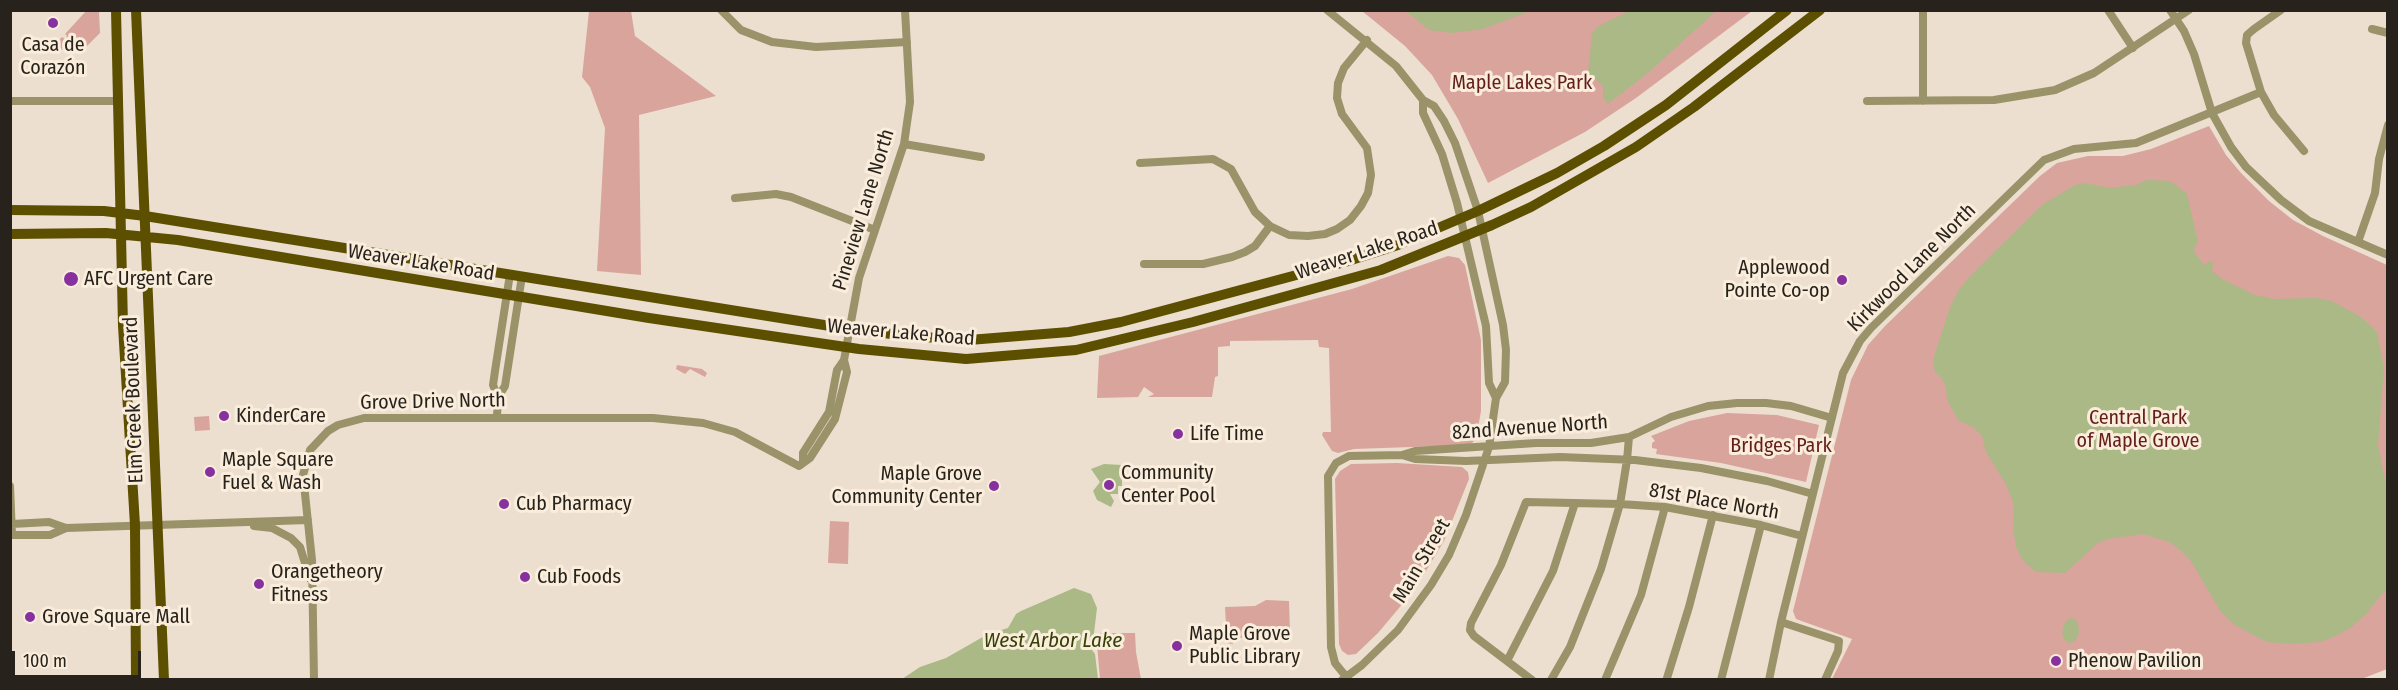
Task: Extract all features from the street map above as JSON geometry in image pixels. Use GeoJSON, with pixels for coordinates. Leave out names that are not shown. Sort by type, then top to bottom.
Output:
{"type":"FeatureCollection","features":[{"type":"Feature","properties":{"kind":"main road","name":"Elm Creek Boulevard"},"geometry":{"type":"LineString","coordinates":[[116,10],[123,326],[135,525],[136,680]]}},
{"type":"Feature","properties":{"kind":"main road","name":"Elm Creek Boulevard"},"geometry":{"type":"LineString","coordinates":[[136,10],[164,680]]}},
{"type":"Feature","properties":{"kind":"main road","name":"Weaver Lake Road"},"geometry":{"type":"LineString","coordinates":[[10,210],[104,211],[145,216],[909,336],[969,340],[1069,332],[1120,322],[1345,262],[1398,245],[1478,211],[1557,173],[1604,146],[1666,105],[1787,10]]}},
{"type":"Feature","properties":{"kind":"main road","name":"Weaver Lake Road"},"geometry":{"type":"LineString","coordinates":[[10,234],[121,234],[178,240],[649,318],[846,348],[966,359],[1076,350],[1194,322],[1381,270],[1482,230],[1531,207],[1636,147],[1694,107],[1820,10]]}},
{"type":"Feature","properties":{"kind":"street"},"geometry":{"type":"LineString","coordinates":[[721,10],[741,30],[772,42],[816,47],[907,42]]}},
{"type":"Feature","properties":{"kind":"street","name":"Pineview Lane North"},"geometry":{"type":"LineString","coordinates":[[801,464],[802,453],[829,412],[837,370],[844,360],[859,278],[892,186],[904,144],[910,102],[905,10]]}},
{"type":"Feature","properties":{"kind":"street","name":"Main Street"},"geometry":{"type":"LineString","coordinates":[[1327,10],[1367,40],[1396,66],[1423,100],[1434,106],[1452,136],[1478,211],[1501,314],[1506,350],[1505,382],[1496,398],[1486,460],[1458,536],[1431,585],[1389,640],[1346,678]]}},
{"type":"Feature","properties":{"kind":"street"},"geometry":{"type":"LineString","coordinates":[[1923,10],[1923,101]]}},
{"type":"Feature","properties":{"kind":"street"},"geometry":{"type":"LineString","coordinates":[[2108,10],[2133,48]]}},
{"type":"Feature","properties":{"kind":"street"},"geometry":{"type":"LineString","coordinates":[[2170,10],[2194,54],[2212,113],[2238,157],[2281,200],[2319,226],[2388,255]]}},
{"type":"Feature","properties":{"kind":"street"},"geometry":{"type":"LineString","coordinates":[[1867,101],[1994,100],[2055,90],[2094,73],[2189,10]]}},
{"type":"Feature","properties":{"kind":"street"},"geometry":{"type":"LineString","coordinates":[[2281,10],[2247,35],[2246,43],[2261,93],[2274,115],[2304,151]]}},
{"type":"Feature","properties":{"kind":"street"},"geometry":{"type":"LineString","coordinates":[[2372,29],[2388,33]]}},
{"type":"Feature","properties":{"kind":"street"},"geometry":{"type":"LineString","coordinates":[[1140,163],[1213,159],[1231,169],[1255,212],[1270,226],[1289,235],[1325,234],[1350,220],[1361,206],[1370,184],[1370,161],[1367,148],[1342,114],[1337,98],[1338,82],[1344,68],[1367,40]]}},
{"type":"Feature","properties":{"kind":"street","name":"Kirkwood Lane North"},"geometry":{"type":"LineString","coordinates":[[1769,680],[1781,622],[1843,373],[1865,334],[2044,160],[2074,149],[2115,147],[2136,143],[2261,93]]}},
{"type":"Feature","properties":{"kind":"street","name":"Main Street"},"geometry":{"type":"LineString","coordinates":[[1423,100],[1423,113],[1451,179],[1486,326],[1490,383],[1496,398]]}},
{"type":"Feature","properties":{"kind":"street"},"geometry":{"type":"LineString","coordinates":[[10,101],[118,101]]}},
{"type":"Feature","properties":{"kind":"street"},"geometry":{"type":"LineString","coordinates":[[2358,242],[2375,193],[2379,159],[2388,125]]}},
{"type":"Feature","properties":{"kind":"street"},"geometry":{"type":"LineString","coordinates":[[904,144],[981,157]]}},
{"type":"Feature","properties":{"kind":"street"},"geometry":{"type":"LineString","coordinates":[[735,198],[776,194],[791,197],[875,230]]}},
{"type":"Feature","properties":{"kind":"street"},"geometry":{"type":"LineString","coordinates":[[1144,264],[1203,264],[1232,257],[1255,246],[1270,226]]}},
{"type":"Feature","properties":{"kind":"street"},"geometry":{"type":"LineString","coordinates":[[497,417],[498,397],[493,385],[510,274]]}},
{"type":"Feature","properties":{"kind":"street"},"geometry":{"type":"LineString","coordinates":[[498,397],[505,386],[522,276]]}},
{"type":"Feature","properties":{"kind":"street","name":"82nd Avenue North"},"geometry":{"type":"LineString","coordinates":[[1346,678],[1335,663],[1331,647],[1328,476],[1336,463],[1348,456],[1402,455],[1414,451],[1591,442],[1629,437],[1671,417],[1708,406],[1737,403],[1766,402],[1791,406],[1832,418]]}},
{"type":"Feature","properties":{"kind":"street","name":"Grove Drive North"},"geometry":{"type":"LineString","coordinates":[[313,589],[308,520],[302,483],[306,459],[319,440],[338,425],[364,418],[640,417],[703,423],[735,432],[801,464]]}},
{"type":"Feature","properties":{"kind":"street"},"geometry":{"type":"LineString","coordinates":[[1551,680],[1570,647],[1601,569],[1620,504],[1628,459],[1629,437]]}},
{"type":"Feature","properties":{"kind":"street","name":"82nd Avenue North"},"geometry":{"type":"LineString","coordinates":[[1402,455],[1415,459],[1486,460],[1560,457],[1628,459],[1701,468],[1813,494]]}},
{"type":"Feature","properties":{"kind":"street"},"geometry":{"type":"LineString","coordinates":[[10,486],[12,536],[50,535],[66,528],[308,520]]}},
{"type":"Feature","properties":{"kind":"street","name":"81st Place North"},"geometry":{"type":"LineString","coordinates":[[1507,661],[1474,636],[1470,630],[1471,623],[1501,565],[1527,502],[1665,507],[1761,525],[1802,536]]}},
{"type":"Feature","properties":{"kind":"street"},"geometry":{"type":"LineString","coordinates":[[1532,680],[1507,661],[1553,571],[1575,503]]}},
{"type":"Feature","properties":{"kind":"street"},"geometry":{"type":"LineString","coordinates":[[1605,680],[1641,595],[1665,507]]}},
{"type":"Feature","properties":{"kind":"street"},"geometry":{"type":"LineString","coordinates":[[1666,679],[1691,601],[1713,515]]}},
{"type":"Feature","properties":{"kind":"street"},"geometry":{"type":"LineString","coordinates":[[12,524],[49,522],[66,528]]}},
{"type":"Feature","properties":{"kind":"street"},"geometry":{"type":"LineString","coordinates":[[236,523],[272,528],[291,538],[302,553],[313,589],[314,680]]}},
{"type":"Feature","properties":{"kind":"street"},"geometry":{"type":"LineString","coordinates":[[1721,680],[1761,525]]}},
{"type":"Feature","properties":{"kind":"street"},"geometry":{"type":"LineString","coordinates":[[1781,622],[1839,641],[1838,651],[1825,680]]}},
{"type":"Feature","properties":{"kind":"green space"},"geometry":{"type":"Polygon","coordinates":[[[87,10],[99,11],[100,33],[84,49],[61,50],[55,44],[62,37],[65,39],[67,36],[65,34],[87,10]]]}},
{"type":"Feature","properties":{"kind":"green space"},"geometry":{"type":"Polygon","coordinates":[[[589,11],[631,11],[635,36],[716,96],[639,115],[641,275],[597,271],[605,128],[590,87],[582,77],[589,11]]]}},
{"type":"Feature","properties":{"kind":"green space","name":"Maple Lakes Park"},"geometry":{"type":"Polygon","coordinates":[[[1362,11],[1752,11],[1636,98],[1585,132],[1488,183],[1458,119],[1432,75],[1405,46],[1362,11]]]}},
{"type":"Feature","properties":{"kind":"green space","name":"Central Park of Maple Grove"},"geometry":{"type":"Polygon","coordinates":[[[2209,126],[2226,155],[2241,173],[2269,201],[2293,220],[2387,265],[2387,669],[2359,680],[1832,679],[1852,639],[1796,619],[1793,611],[1851,380],[1868,345],[2040,176],[2057,163],[2088,156],[2123,156],[2151,149],[2209,126]]]}},
{"type":"Feature","properties":{"kind":"green space"},"geometry":{"type":"Polygon","coordinates":[[[1448,256],[1459,258],[1465,265],[1481,340],[1481,411],[1476,439],[1470,445],[1354,449],[1338,453],[1332,451],[1322,435],[1323,432],[1331,432],[1329,348],[1319,347],[1318,340],[1230,341],[1230,346],[1218,347],[1218,376],[1215,377],[1212,397],[1148,397],[1154,394],[1144,387],[1138,397],[1097,398],[1099,356],[1352,289],[1448,256]]]}},
{"type":"Feature","properties":{"kind":"green space"},"geometry":{"type":"Polygon","coordinates":[[[677,365],[702,369],[707,373],[705,377],[690,369],[685,374],[676,369],[677,365]]]}},
{"type":"Feature","properties":{"kind":"green space","name":"Bridges Park"},"geometry":{"type":"Polygon","coordinates":[[[1727,413],[1777,415],[1819,425],[1806,482],[1721,463],[1656,454],[1657,449],[1652,448],[1652,443],[1655,441],[1651,436],[1689,421],[1727,413]]]}},
{"type":"Feature","properties":{"kind":"green space"},"geometry":{"type":"Polygon","coordinates":[[[209,416],[210,430],[195,431],[194,417],[209,416]]]}},
{"type":"Feature","properties":{"kind":"green space"},"geometry":{"type":"Polygon","coordinates":[[[1397,463],[1462,467],[1468,472],[1469,479],[1444,541],[1415,589],[1378,633],[1356,654],[1348,655],[1342,651],[1339,644],[1335,479],[1340,471],[1351,464],[1397,463]]]}},
{"type":"Feature","properties":{"kind":"green space"},"geometry":{"type":"Polygon","coordinates":[[[830,521],[849,522],[848,564],[828,563],[830,521]]]}},
{"type":"Feature","properties":{"kind":"green space"},"geometry":{"type":"Polygon","coordinates":[[[1266,600],[1289,601],[1290,634],[1286,637],[1233,638],[1233,644],[1227,643],[1225,607],[1255,606],[1266,600]]]}},
{"type":"Feature","properties":{"kind":"green space"},"geometry":{"type":"Polygon","coordinates":[[[1096,633],[1135,633],[1141,679],[1100,679],[1096,633]]]}},
{"type":"Feature","properties":{"kind":"water"},"geometry":{"type":"Polygon","coordinates":[[[1406,11],[1530,11],[1483,29],[1451,33],[1429,30],[1406,11]]]}},
{"type":"Feature","properties":{"kind":"water"},"geometry":{"type":"Polygon","coordinates":[[[1629,11],[1716,11],[1649,72],[1608,104],[1603,97],[1603,86],[1588,73],[1592,34],[1597,27],[1629,11]]]}},
{"type":"Feature","properties":{"kind":"water"},"geometry":{"type":"Polygon","coordinates":[[[2147,180],[2170,181],[2187,194],[2198,242],[2194,248],[2195,253],[2204,265],[2210,261],[2213,263],[2212,271],[2222,279],[2255,295],[2274,299],[2317,298],[2332,301],[2361,317],[2377,332],[2384,368],[2378,445],[2387,490],[2387,588],[2366,614],[2350,628],[2336,636],[2320,642],[2292,644],[2267,642],[2247,632],[2221,612],[2191,561],[2180,550],[2169,542],[2143,534],[2108,539],[2098,543],[2065,573],[2036,572],[2024,562],[2017,550],[2013,502],[2006,484],[1986,452],[1982,436],[1973,427],[1959,421],[1947,400],[1946,387],[1941,377],[1935,373],[1933,360],[1950,307],[1958,291],[1969,277],[2042,205],[2075,185],[2085,183],[2109,188],[2136,185],[2147,180]]]}},
{"type":"Feature","properties":{"kind":"water","name":"Community Center Pool"},"geometry":{"type":"Polygon","coordinates":[[[1104,464],[1122,465],[1122,486],[1118,486],[1118,494],[1110,494],[1114,501],[1111,507],[1097,500],[1093,491],[1100,482],[1091,469],[1104,464]]]}},
{"type":"Feature","properties":{"kind":"water","name":"West Arbor Lake"},"geometry":{"type":"Polygon","coordinates":[[[1074,588],[1091,594],[1097,608],[1092,650],[1095,654],[1098,679],[902,679],[920,667],[946,658],[988,634],[1008,628],[1016,614],[1074,588]]]}},
{"type":"Feature","properties":{"kind":"water"},"geometry":{"type":"Polygon","coordinates":[[[2074,618],[2078,623],[2079,631],[2076,640],[2070,643],[2065,641],[2062,634],[2064,624],[2068,619],[2074,618]]]}},
{"type":"Feature","properties":{"kind":"place","name":"Casa de Corazón"},"geometry":{"type":"Point","coordinates":[53,23]}},
{"type":"Feature","properties":{"kind":"place","name":"AFC Urgent Care"},"geometry":{"type":"Point","coordinates":[71,279]}},
{"type":"Feature","properties":{"kind":"place","name":"Applewood Pointe Co-op"},"geometry":{"type":"Point","coordinates":[1842,280]}},
{"type":"Feature","properties":{"kind":"place","name":"KinderCare"},"geometry":{"type":"Point","coordinates":[224,416]}},
{"type":"Feature","properties":{"kind":"place","name":"Life Time"},"geometry":{"type":"Point","coordinates":[1178,434]}},
{"type":"Feature","properties":{"kind":"place","name":"Maple Square Fuel & Wash"},"geometry":{"type":"Point","coordinates":[210,472]}},
{"type":"Feature","properties":{"kind":"place","name":"Community Center Pool"},"geometry":{"type":"Point","coordinates":[1109,485]}},
{"type":"Feature","properties":{"kind":"place","name":"Maple Grove Community Center"},"geometry":{"type":"Point","coordinates":[994,486]}},
{"type":"Feature","properties":{"kind":"place","name":"Cub Pharmacy"},"geometry":{"type":"Point","coordinates":[504,504]}},
{"type":"Feature","properties":{"kind":"place","name":"Cub Foods"},"geometry":{"type":"Point","coordinates":[525,577]}},
{"type":"Feature","properties":{"kind":"place","name":"Orangetheory Fitness"},"geometry":{"type":"Point","coordinates":[259,584]}},
{"type":"Feature","properties":{"kind":"place","name":"Grove Square Mall"},"geometry":{"type":"Point","coordinates":[30,617]}},
{"type":"Feature","properties":{"kind":"place","name":"Maple Grove Public Library"},"geometry":{"type":"Point","coordinates":[1177,646]}},
{"type":"Feature","properties":{"kind":"place","name":"Phenow Pavilion"},"geometry":{"type":"Point","coordinates":[2056,661]}}]}
